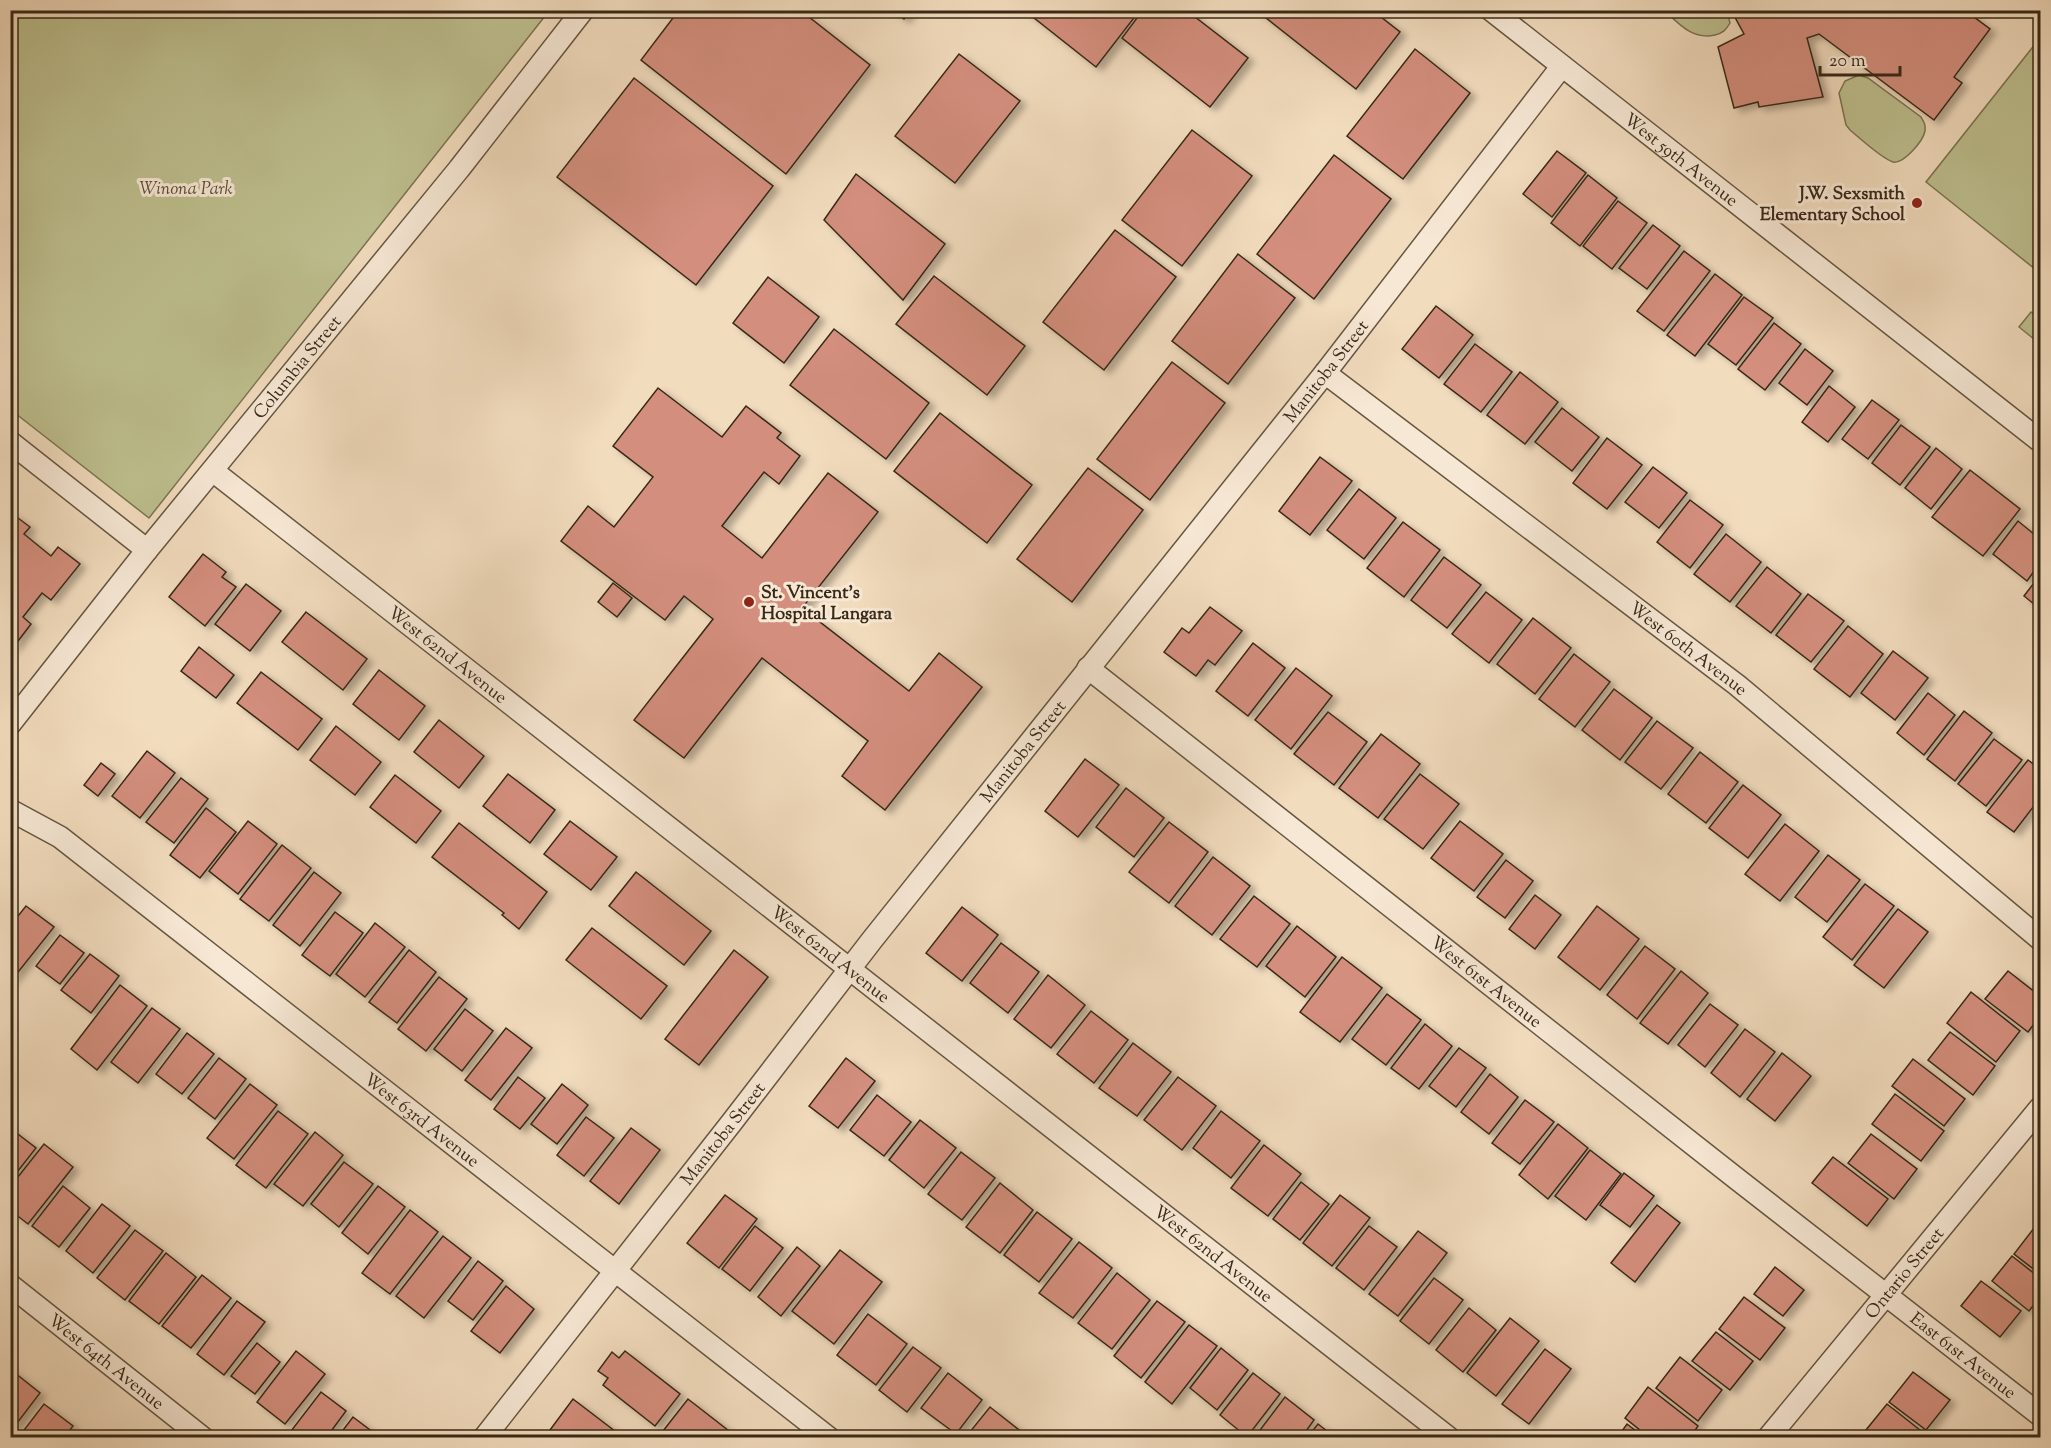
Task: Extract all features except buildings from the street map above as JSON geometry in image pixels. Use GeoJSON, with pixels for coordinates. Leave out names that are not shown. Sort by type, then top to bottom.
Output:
{"type":"FeatureCollection","features":[{"type":"Feature","properties":{"kind":"street","name":"Columbia Street"},"geometry":{"type":"LineString","coordinates":[[10,724],[147,550],[459,169],[583,10]]}},
{"type":"Feature","properties":{"kind":"street","name":"West 59th Avenue"},"geometry":{"type":"LineString","coordinates":[[1491,10],[2040,441]]}},
{"type":"Feature","properties":{"kind":"street","name":"Manitoba Street"},"geometry":{"type":"LineString","coordinates":[[484,1437],[849,969],[1325,374],[1562,66]]}},
{"type":"Feature","properties":{"kind":"street","name":"West 60th Avenue"},"geometry":{"type":"LineString","coordinates":[[1325,374],[1737,685],[2040,939]]}},
{"type":"Feature","properties":{"kind":"street"},"geometry":{"type":"LineString","coordinates":[[10,442],[147,550]]}},
{"type":"Feature","properties":{"kind":"street","name":"West 62nd Avenue"},"geometry":{"type":"LineString","coordinates":[[213,471],[1449,1437]]}},
{"type":"Feature","properties":{"kind":"street","name":"West 61st Avenue"},"geometry":{"type":"LineString","coordinates":[[1088,668],[1886,1295]]}},
{"type":"Feature","properties":{"kind":"street","name":"West 63rd Avenue"},"geometry":{"type":"LineString","coordinates":[[10,810],[60,837],[830,1437]]}},
{"type":"Feature","properties":{"kind":"street","name":"Ontario Street"},"geometry":{"type":"LineString","coordinates":[[1768,1437],[2040,1108]]}},
{"type":"Feature","properties":{"kind":"street","name":"West 64th Avenue"},"geometry":{"type":"LineString","coordinates":[[10,1285],[203,1437]]}},
{"type":"Feature","properties":{"kind":"street","name":"East 61st Avenue"},"geometry":{"type":"LineString","coordinates":[[1886,1295],[2040,1415]]}},
{"type":"Feature","properties":{"kind":"green space","name":"Winona Park"},"geometry":{"type":"Polygon","coordinates":[[[10,11],[549,11],[149,518],[11,410],[10,11]]]}},
{"type":"Feature","properties":{"kind":"green space"},"geometry":{"type":"Polygon","coordinates":[[[1665,11],[1727,11],[1730,23],[1726,29],[1715,35],[1700,35],[1687,30],[1665,11]]]}},
{"type":"Feature","properties":{"kind":"green space"},"geometry":{"type":"Polygon","coordinates":[[[2040,38],[2040,273],[1926,182],[2040,38]]]}},
{"type":"Feature","properties":{"kind":"green space"},"geometry":{"type":"Polygon","coordinates":[[[1859,75],[1868,78],[1923,120],[1924,135],[1912,151],[1897,162],[1883,157],[1846,125],[1839,93],[1845,81],[1859,75]]]}},
{"type":"Feature","properties":{"kind":"green space"},"geometry":{"type":"Polygon","coordinates":[[[2031,312],[2040,319],[2040,344],[2019,327],[2031,312]]]}},
{"type":"Feature","properties":{"kind":"place","name":"J.W. Sexsmith Elementary School"},"geometry":{"type":"Point","coordinates":[1917,203]}},
{"type":"Feature","properties":{"kind":"place","name":"St. Vincent's Hospital Langara"},"geometry":{"type":"Point","coordinates":[749,602]}}]}
